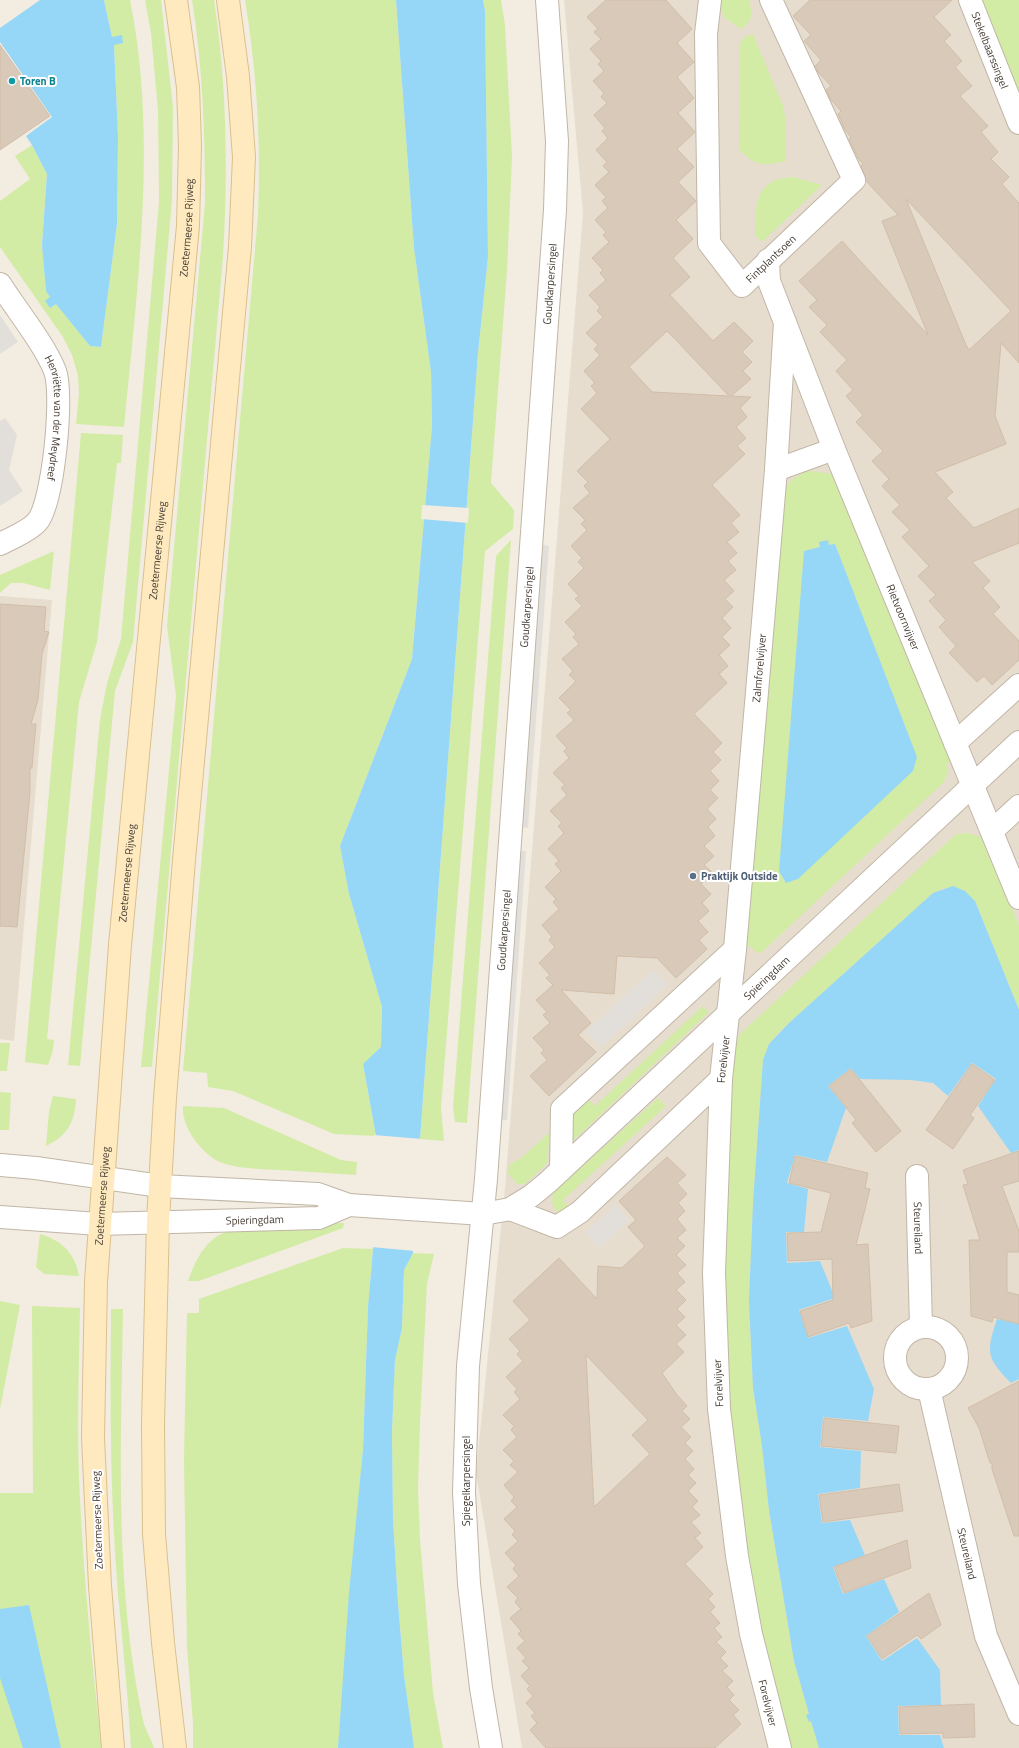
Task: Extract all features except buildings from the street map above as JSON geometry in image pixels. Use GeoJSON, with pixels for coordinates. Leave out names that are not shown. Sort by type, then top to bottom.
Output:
{"type":"FeatureCollection","features":[{"type":"Feature","properties":{"kind":"main road","name":"Zoetermeerse Rijweg"},"geometry":{"type":"LineString","coordinates":[[113,1748],[100,1586],[93,1438],[95,1296],[102,1178],[120,945],[188,226],[190,146],[188,87],[176,0]]}},
{"type":"Feature","properties":{"kind":"main road"},"geometry":{"type":"LineString","coordinates":[[175,1748],[163,1643],[154,1534],[153,1424],[158,1221],[165,1098],[184,860],[240,247],[244,157],[238,76],[228,0]]}},
{"type":"Feature","properties":{"kind":"street","name":"Goudkarpersingel"},"geometry":{"type":"LineString","coordinates":[[483,1214],[555,210],[557,141],[546,0]]}},
{"type":"Feature","properties":{"kind":"street","name":"Fintplantsoen"},"geometry":{"type":"LineString","coordinates":[[710,0],[706,34],[709,243],[742,286],[854,180],[771,0]]}},
{"type":"Feature","properties":{"kind":"street","name":"Stekelbaarssingel"},"geometry":{"type":"LineString","coordinates":[[970,0],[1019,123]]}},
{"type":"Feature","properties":{"kind":"street","name":"Rietvoornvijver"},"geometry":{"type":"LineString","coordinates":[[768,260],[769,281],[834,449],[973,785]]}},
{"type":"Feature","properties":{"kind":"street","name":"Henriëtte van der Meydreef"},"geometry":{"type":"LineString","coordinates":[[0,284],[45,352],[56,372],[60,397],[48,500],[37,522],[0,544]]}},
{"type":"Feature","properties":{"kind":"street","name":"Zalmforelvijver"},"geometry":{"type":"LineString","coordinates":[[728,1013],[735,949],[776,470],[785,322]]}},
{"type":"Feature","properties":{"kind":"street"},"geometry":{"type":"LineString","coordinates":[[776,470],[834,449]]}},
{"type":"Feature","properties":{"kind":"street"},"geometry":{"type":"LineString","coordinates":[[955,743],[1019,685]]}},
{"type":"Feature","properties":{"kind":"street","name":"Spieringdam"},"geometry":{"type":"LineString","coordinates":[[0,1165],[36,1168],[160,1186],[318,1194],[356,1206],[483,1214],[510,1208],[531,1196],[561,1170],[1019,742]]}},
{"type":"Feature","properties":{"kind":"street"},"geometry":{"type":"LineString","coordinates":[[973,785],[1019,898]]}},
{"type":"Feature","properties":{"kind":"street"},"geometry":{"type":"LineString","coordinates":[[992,831],[1019,806]]}},
{"type":"Feature","properties":{"kind":"street"},"geometry":{"type":"LineString","coordinates":[[561,1170],[562,1109],[735,949]]}},
{"type":"Feature","properties":{"kind":"street","name":"Forelvijver"},"geometry":{"type":"LineString","coordinates":[[728,1013],[721,1079],[714,1273],[719,1409],[743,1594],[751,1634],[780,1748]]}},
{"type":"Feature","properties":{"kind":"street"},"geometry":{"type":"LineString","coordinates":[[510,1208],[557,1227],[580,1212],[721,1079]]}},
{"type":"Feature","properties":{"kind":"street","name":"Steureiland"},"geometry":{"type":"LineString","coordinates":[[918,1176],[921,1327]]}},
{"type":"Feature","properties":{"kind":"street","name":"Spieringdam"},"geometry":{"type":"LineString","coordinates":[[0,1217],[99,1224],[158,1221],[319,1218],[356,1206]]}},
{"type":"Feature","properties":{"kind":"street","name":"Spiegelkarpersingel"},"geometry":{"type":"LineString","coordinates":[[483,1214],[468,1366],[464,1492],[469,1584],[481,1688],[491,1748]]}},
{"type":"Feature","properties":{"kind":"street"},"geometry":{"type":"LineString","coordinates":[[921,1327],[931,1327],[949,1336],[957,1354],[954,1374],[939,1387],[929,1389],[918,1389],[909,1384],[901,1377],[896,1367],[895,1357],[897,1347],[902,1337],[911,1330],[921,1327]]}},
{"type":"Feature","properties":{"kind":"street","name":"Steureiland"},"geometry":{"type":"LineString","coordinates":[[929,1389],[986,1636],[1019,1714]]}},
{"type":"Feature","properties":{"kind":"shaded area"},"geometry":{"type":"Polygon","coordinates":[[[564,0],[1019,0],[1019,1748],[522,1748],[476,1473],[505,1188],[583,213],[564,0]]]}},
{"type":"Feature","properties":{"kind":"shaded area"},"geometry":{"type":"Polygon","coordinates":[[[0,315],[18,342],[0,354],[0,315]]]}},
{"type":"Feature","properties":{"kind":"shaded area"},"geometry":{"type":"Polygon","coordinates":[[[5,418],[17,435],[9,470],[23,491],[0,506],[0,421],[5,418]]]}},
{"type":"Feature","properties":{"kind":"shaded area"},"geometry":{"type":"Polygon","coordinates":[[[543,545],[549,546],[528,828],[520,827],[543,545]]]}},
{"type":"Feature","properties":{"kind":"shaded area"},"geometry":{"type":"Polygon","coordinates":[[[0,596],[52,600],[14,1041],[0,1039],[0,596]]]}},
{"type":"Feature","properties":{"kind":"shaded area"},"geometry":{"type":"Polygon","coordinates":[[[518,851],[526,851],[507,1120],[498,1120],[518,851]]]}},
{"type":"Feature","properties":{"kind":"shaded area"},"geometry":{"type":"Polygon","coordinates":[[[653,970],[667,985],[601,1047],[586,1032],[653,970]]]}},
{"type":"Feature","properties":{"kind":"shaded area"},"geometry":{"type":"Polygon","coordinates":[[[615,1205],[629,1220],[600,1248],[586,1233],[615,1205]]]}},
{"type":"Feature","properties":{"kind":"green space"},"geometry":{"type":"Polygon","coordinates":[[[104,0],[130,0],[138,52],[143,105],[144,159],[139,267],[124,427],[76,424],[79,394],[78,375],[72,355],[63,337],[0,247],[0,201],[30,179],[15,156],[32,145],[47,174],[42,245],[46,291],[90,346],[101,347],[117,224],[118,136],[114,44],[123,43],[112,37],[104,0]]]}},
{"type":"Feature","properties":{"kind":"green space"},"geometry":{"type":"Polygon","coordinates":[[[145,0],[161,0],[173,107],[172,200],[133,642],[115,691],[80,1066],[68,1065],[100,720],[107,683],[121,639],[159,202],[158,110],[151,33],[145,0]]]}},
{"type":"Feature","properties":{"kind":"green space"},"geometry":{"type":"Polygon","coordinates":[[[192,0],[214,0],[222,64],[224,96],[226,160],[225,225],[152,1067],[141,1067],[176,696],[167,626],[205,203],[203,101],[199,50],[192,0]]]}},
{"type":"Feature","properties":{"kind":"green space"},"geometry":{"type":"Polygon","coordinates":[[[245,0],[396,0],[414,248],[431,372],[432,426],[412,659],[340,846],[349,894],[382,1007],[381,1047],[363,1065],[376,1136],[334,1134],[233,1091],[208,1087],[207,1073],[183,1071],[258,215],[259,160],[257,107],[253,54],[245,0]]]}},
{"type":"Feature","properties":{"kind":"green space"},"geometry":{"type":"Polygon","coordinates":[[[483,0],[501,0],[505,25],[512,157],[507,271],[491,483],[514,510],[513,529],[485,551],[441,1108],[444,1141],[420,1139],[478,353],[488,257],[485,11],[483,0]]]}},
{"type":"Feature","properties":{"kind":"green space"},"geometry":{"type":"Polygon","coordinates":[[[718,0],[749,0],[751,16],[748,23],[741,29],[724,17],[718,0]]]}},
{"type":"Feature","properties":{"kind":"green space"},"geometry":{"type":"Polygon","coordinates":[[[979,0],[1019,0],[1019,97],[979,0]]]}},
{"type":"Feature","properties":{"kind":"green space"},"geometry":{"type":"Polygon","coordinates":[[[753,34],[783,106],[786,121],[786,161],[772,164],[760,164],[755,162],[739,149],[740,44],[744,37],[753,34]]]}},
{"type":"Feature","properties":{"kind":"green space"},"geometry":{"type":"Polygon","coordinates":[[[793,177],[822,185],[762,242],[755,235],[757,204],[760,195],[764,188],[771,182],[793,177]]]}},
{"type":"Feature","properties":{"kind":"green space"},"geometry":{"type":"Polygon","coordinates":[[[81,433],[123,435],[121,463],[117,463],[97,642],[79,702],[47,1039],[54,1040],[53,1050],[48,1065],[25,1062],[81,433]]]}},
{"type":"Feature","properties":{"kind":"green space"},"geometry":{"type":"Polygon","coordinates":[[[807,471],[834,475],[953,760],[946,765],[949,770],[944,782],[762,952],[757,953],[750,946],[740,955],[784,488],[794,478],[807,471]]]}},
{"type":"Feature","properties":{"kind":"green space"},"geometry":{"type":"Polygon","coordinates":[[[511,540],[467,1123],[455,1122],[453,1107],[496,556],[511,540]]]}},
{"type":"Feature","properties":{"kind":"green space"},"geometry":{"type":"Polygon","coordinates":[[[54,551],[50,590],[23,583],[11,583],[0,593],[0,575],[54,551]]]}},
{"type":"Feature","properties":{"kind":"green space"},"geometry":{"type":"Polygon","coordinates":[[[968,833],[981,837],[989,851],[1019,926],[1019,1010],[975,901],[944,888],[933,893],[777,1034],[763,1060],[753,1203],[749,1301],[753,1388],[762,1446],[769,1510],[794,1661],[809,1714],[807,1715],[809,1722],[811,1721],[819,1748],[787,1748],[741,1541],[727,1419],[721,1254],[730,1059],[736,1055],[733,1049],[739,1035],[956,834],[968,833]]]}},
{"type":"Feature","properties":{"kind":"green space"},"geometry":{"type":"Polygon","coordinates":[[[703,1006],[709,1012],[574,1140],[570,1133],[569,1116],[586,1096],[595,1106],[703,1006]]]}},
{"type":"Feature","properties":{"kind":"green space"},"geometry":{"type":"Polygon","coordinates":[[[0,1043],[10,1043],[7,1071],[0,1071],[0,1043]]]}},
{"type":"Feature","properties":{"kind":"green space"},"geometry":{"type":"Polygon","coordinates":[[[0,1092],[11,1093],[9,1130],[0,1130],[0,1092]]]}},
{"type":"Feature","properties":{"kind":"green space"},"geometry":{"type":"Polygon","coordinates":[[[53,1096],[76,1099],[74,1115],[64,1133],[46,1146],[49,1111],[53,1096]]]}},
{"type":"Feature","properties":{"kind":"green space"},"geometry":{"type":"Polygon","coordinates":[[[658,1098],[666,1106],[563,1200],[572,1210],[564,1213],[555,1210],[552,1202],[553,1193],[658,1098]]]}},
{"type":"Feature","properties":{"kind":"green space"},"geometry":{"type":"Polygon","coordinates":[[[183,1106],[224,1108],[341,1160],[357,1162],[356,1175],[251,1168],[222,1163],[208,1154],[195,1140],[186,1123],[183,1114],[183,1106]]]}},
{"type":"Feature","properties":{"kind":"green space"},"geometry":{"type":"Polygon","coordinates":[[[550,1132],[547,1163],[525,1184],[517,1184],[508,1173],[509,1165],[521,1158],[550,1132]]]}},
{"type":"Feature","properties":{"kind":"green space"},"geometry":{"type":"Polygon","coordinates":[[[344,1223],[343,1228],[199,1281],[188,1281],[202,1251],[216,1237],[226,1232],[258,1226],[344,1223]]]}},
{"type":"Feature","properties":{"kind":"green space"},"geometry":{"type":"Polygon","coordinates":[[[40,1234],[61,1244],[66,1249],[74,1261],[79,1276],[44,1274],[36,1267],[40,1234]]]}},
{"type":"Feature","properties":{"kind":"green space"},"geometry":{"type":"Polygon","coordinates":[[[343,1248],[373,1249],[368,1307],[363,1449],[338,1748],[193,1748],[193,1724],[187,1647],[184,1459],[187,1313],[199,1313],[199,1299],[343,1248]]]}},
{"type":"Feature","properties":{"kind":"green space"},"geometry":{"type":"Polygon","coordinates":[[[413,1253],[434,1254],[427,1284],[418,1489],[420,1539],[433,1693],[443,1748],[414,1748],[404,1675],[398,1603],[393,1519],[392,1432],[395,1359],[402,1328],[404,1270],[413,1253]]]}},
{"type":"Feature","properties":{"kind":"green space"},"geometry":{"type":"Polygon","coordinates":[[[0,1301],[20,1305],[0,1409],[0,1301]]]}},
{"type":"Feature","properties":{"kind":"green space"},"geometry":{"type":"Polygon","coordinates":[[[32,1306],[80,1308],[78,1393],[79,1478],[88,1613],[102,1748],[0,1748],[0,1493],[33,1493],[32,1306]]]}},
{"type":"Feature","properties":{"kind":"green space"},"geometry":{"type":"Polygon","coordinates":[[[111,1309],[123,1309],[121,1515],[127,1618],[143,1720],[154,1748],[131,1748],[113,1523],[111,1309]]]}},
{"type":"Feature","properties":{"kind":"water"},"geometry":{"type":"Polygon","coordinates":[[[40,0],[104,0],[112,37],[122,35],[123,43],[114,45],[118,136],[117,224],[101,347],[90,346],[56,304],[50,308],[45,301],[50,297],[46,291],[42,245],[47,174],[26,136],[52,117],[0,42],[0,28],[40,0]]]}},
{"type":"Feature","properties":{"kind":"water"},"geometry":{"type":"Polygon","coordinates":[[[396,0],[483,0],[485,11],[488,257],[478,353],[420,1139],[413,1253],[404,1270],[402,1328],[395,1360],[392,1432],[393,1519],[404,1675],[414,1748],[338,1748],[349,1593],[363,1449],[368,1307],[373,1249],[376,1136],[363,1064],[381,1047],[382,1007],[349,894],[340,846],[412,659],[432,426],[431,372],[414,248],[396,0]]]}},
{"type":"Feature","properties":{"kind":"water"},"geometry":{"type":"Polygon","coordinates":[[[828,540],[829,545],[835,544],[917,757],[913,771],[798,879],[786,883],[779,871],[804,551],[820,547],[819,542],[828,540]]]}},
{"type":"Feature","properties":{"kind":"water"},"geometry":{"type":"Polygon","coordinates":[[[953,886],[965,891],[975,901],[1019,1010],[1019,1150],[1011,1153],[978,1106],[996,1079],[972,1063],[948,1096],[933,1083],[911,1080],[860,1079],[851,1068],[828,1086],[846,1108],[827,1162],[795,1155],[787,1183],[808,1189],[804,1232],[786,1232],[787,1263],[820,1261],[835,1298],[799,1310],[808,1338],[847,1326],[874,1389],[868,1421],[823,1417],[820,1447],[861,1451],[860,1488],[818,1494],[822,1523],[850,1520],[865,1555],[833,1567],[843,1594],[884,1579],[899,1612],[866,1636],[882,1661],[917,1638],[940,1670],[941,1705],[898,1706],[899,1735],[940,1735],[944,1748],[819,1748],[811,1721],[809,1722],[806,1715],[809,1714],[794,1661],[769,1510],[762,1446],[753,1388],[749,1301],[753,1203],[763,1060],[769,1044],[789,1023],[933,893],[953,886]]]}},
{"type":"Feature","properties":{"kind":"water"},"geometry":{"type":"Polygon","coordinates":[[[997,1319],[1019,1324],[1019,1379],[1011,1383],[997,1367],[990,1354],[991,1339],[997,1319]]]}},
{"type":"Feature","properties":{"kind":"water"},"geometry":{"type":"Polygon","coordinates":[[[29,1605],[61,1748],[23,1748],[0,1678],[0,1609],[29,1605]]]}},
{"type":"Feature","properties":{"kind":"pier"},"geometry":{"type":"Polygon","coordinates":[[[422,505],[469,508],[468,523],[421,519],[422,505]]]}},
{"type":"Feature","properties":{"kind":"pier"},"geometry":{"type":"Polygon","coordinates":[[[374,1135],[422,1139],[415,1251],[371,1247],[374,1135]]]}},
{"type":"Feature","properties":{"kind":"place","name":"Toren B"},"geometry":{"type":"Point","coordinates":[12,81]}},
{"type":"Feature","properties":{"kind":"place","name":"Praktijk Outside"},"geometry":{"type":"Point","coordinates":[693,876]}}]}
